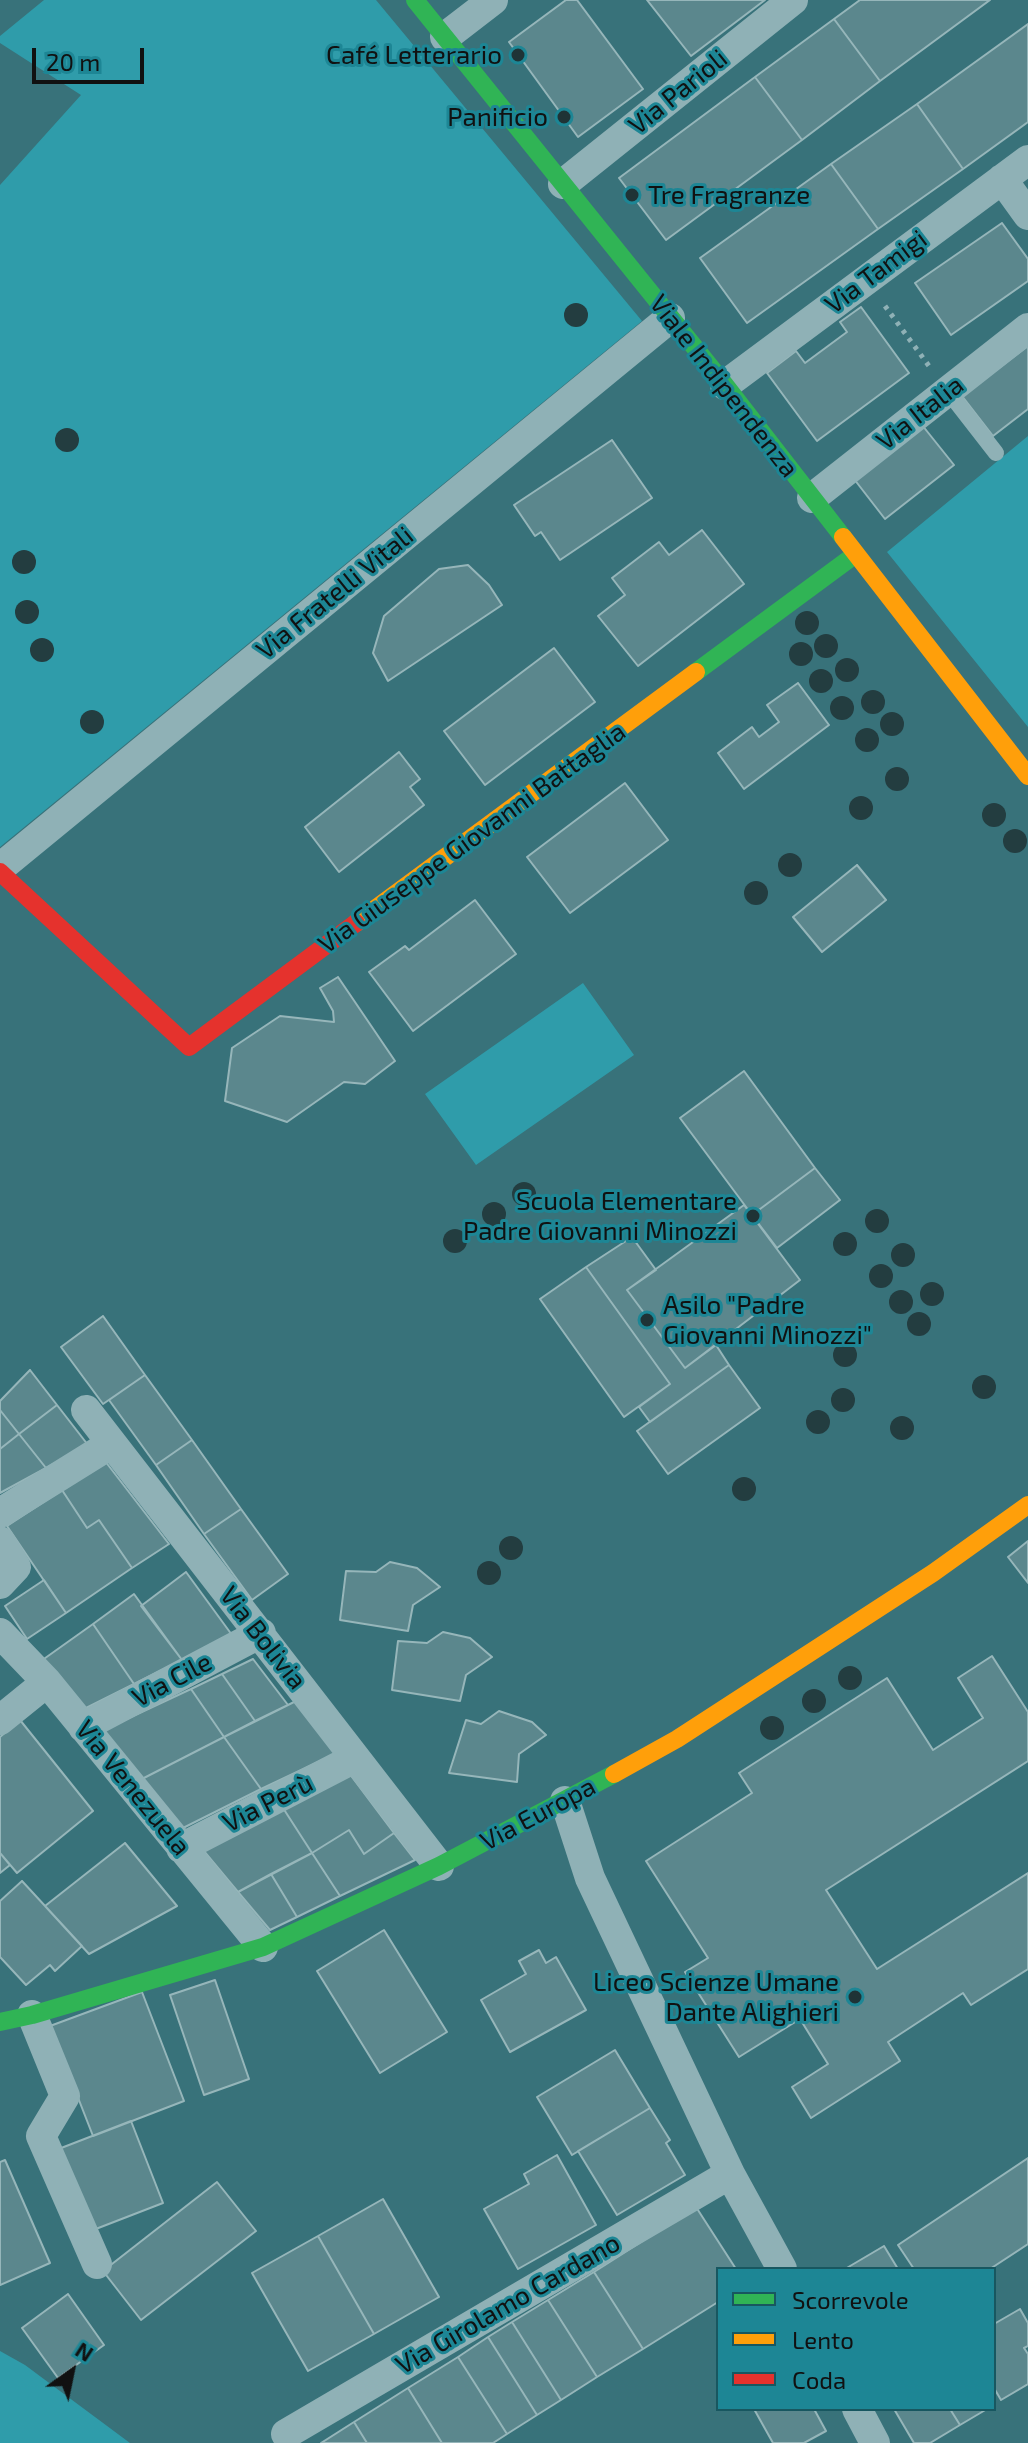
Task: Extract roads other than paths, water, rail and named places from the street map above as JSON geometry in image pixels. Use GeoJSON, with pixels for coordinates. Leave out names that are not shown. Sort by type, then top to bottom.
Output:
{"type":"FeatureCollection","features":[{"type":"Feature","properties":{"kind":"street","name":"Viale Indipendenza"},"geometry":{"type":"LineString","coordinates":[[415,0],[725,385],[1028,776]]}},
{"type":"Feature","properties":{"kind":"street"},"geometry":{"type":"LineString","coordinates":[[445,37],[493,0]]}},
{"type":"Feature","properties":{"kind":"street","name":"Via Parioli"},"geometry":{"type":"LineString","coordinates":[[563,184],[793,0]]}},
{"type":"Feature","properties":{"kind":"street","name":"Via Tamigi"},"geometry":{"type":"LineString","coordinates":[[725,385],[1028,160]]}},
{"type":"Feature","properties":{"kind":"street"},"geometry":{"type":"LineString","coordinates":[[1002,179],[1028,215]]}},
{"type":"Feature","properties":{"kind":"street","name":"Via Fratelli Vitali"},"geometry":{"type":"LineString","coordinates":[[96,963],[0,870],[670,318]]}},
{"type":"Feature","properties":{"kind":"street","name":"Via Italia"},"geometry":{"type":"LineString","coordinates":[[812,498],[1028,328]]}},
{"type":"Feature","properties":{"kind":"street","name":"Via Giuseppe Giovanni Battaglia"},"geometry":{"type":"LineString","coordinates":[[96,963],[189,1047],[856,554]]}},
{"type":"Feature","properties":{"kind":"street","name":"Via Bolivia"},"geometry":{"type":"LineString","coordinates":[[86,1410],[439,1866]]}},
{"type":"Feature","properties":{"kind":"street"},"geometry":{"type":"LineString","coordinates":[[0,1513],[111,1444]]}},
{"type":"Feature","properties":{"kind":"street","name":"Via Europa"},"geometry":{"type":"LineString","coordinates":[[0,2022],[263,1947],[439,1866],[565,1801],[690,1731],[933,1573],[1028,1505]]}},
{"type":"Feature","properties":{"kind":"street"},"geometry":{"type":"LineString","coordinates":[[0,1541],[16,1567],[0,1584]]}},
{"type":"Feature","properties":{"kind":"street","name":"Via Venezuela"},"geometry":{"type":"LineString","coordinates":[[0,1633],[47,1682],[263,1947]]}},
{"type":"Feature","properties":{"kind":"street","name":"Via Cile"},"geometry":{"type":"LineString","coordinates":[[83,1727],[261,1633]]}},
{"type":"Feature","properties":{"kind":"street"},"geometry":{"type":"LineString","coordinates":[[0,1720],[47,1682]]}},
{"type":"Feature","properties":{"kind":"street","name":"Via Perù"},"geometry":{"type":"LineString","coordinates":[[181,1848],[355,1758]]}},
{"type":"Feature","properties":{"kind":"street"},"geometry":{"type":"LineString","coordinates":[[565,1801],[590,1878],[730,2174],[781,2267]]}},
{"type":"Feature","properties":{"kind":"street"},"geometry":{"type":"LineString","coordinates":[[32,2015],[65,2096],[41,2136],[97,2264]]}},
{"type":"Feature","properties":{"kind":"street","name":"Via Girolamo Cardano"},"geometry":{"type":"LineString","coordinates":[[286,2434],[730,2174]]}},
{"type":"Feature","properties":{"kind":"street"},"geometry":{"type":"LineString","coordinates":[[858,2411],[875,2443]]}},
{"type":"Feature","properties":{"kind":"lane"},"geometry":{"type":"LineString","coordinates":[[947,390],[996,453]]}},
{"type":"Feature","properties":{"kind":"place","name":"Café Letterario"},"geometry":{"type":"Point","coordinates":[518,55]}},
{"type":"Feature","properties":{"kind":"place","name":"Panificio"},"geometry":{"type":"Point","coordinates":[564,117]}},
{"type":"Feature","properties":{"kind":"place","name":"Tre Fragranze"},"geometry":{"type":"Point","coordinates":[632,195]}},
{"type":"Feature","properties":{"kind":"place","name":"Scuola Elementare Padre Giovanni Minozzi"},"geometry":{"type":"Point","coordinates":[753,1216]}},
{"type":"Feature","properties":{"kind":"place","name":"Asilo \"Padre Giovanni Minozzi\""},"geometry":{"type":"Point","coordinates":[647,1320]}},
{"type":"Feature","properties":{"kind":"place","name":"Liceo Scienze Umane Dante Alighieri"},"geometry":{"type":"Point","coordinates":[855,1997]}}]}
